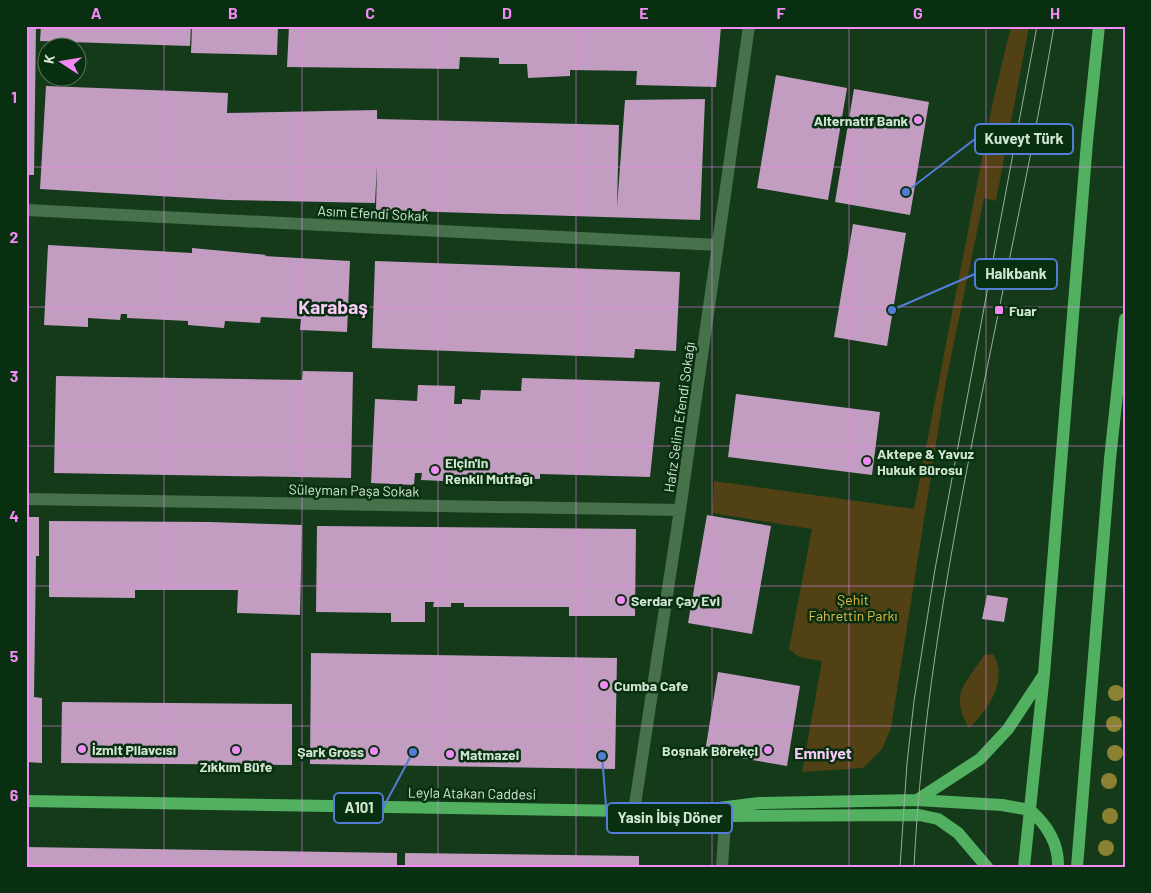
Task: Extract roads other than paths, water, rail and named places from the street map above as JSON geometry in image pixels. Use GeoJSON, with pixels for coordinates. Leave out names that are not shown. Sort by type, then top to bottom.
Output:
{"type":"FeatureCollection","features":[{"type":"Feature","properties":{"kind":"main road"},"geometry":{"type":"LineString","coordinates":[[1024,867],[1044,674],[1087,142],[1099,26]]}},
{"type":"Feature","properties":{"kind":"main road"},"geometry":{"type":"LineString","coordinates":[[1077,867],[1110,469],[1122,371],[1125,319]]}},
{"type":"Feature","properties":{"kind":"main road"},"geometry":{"type":"LineString","coordinates":[[917,800],[980,759],[1008,728],[1044,674]]}},
{"type":"Feature","properties":{"kind":"main road","name":"Leyla Atakan Caddesi"},"geometry":{"type":"LineString","coordinates":[[26,801],[687,812],[726,811],[759,803],[917,800],[1002,805],[1030,810]]}},
{"type":"Feature","properties":{"kind":"main road"},"geometry":{"type":"LineString","coordinates":[[1030,810],[1045,823],[1052,840],[1058,867]]}},
{"type":"Feature","properties":{"kind":"main road"},"geometry":{"type":"LineString","coordinates":[[726,811],[919,815],[938,819],[958,833],[987,867]]}},
{"type":"Feature","properties":{"kind":"street","name":"Hafız Selim Efendi Sokağı"},"geometry":{"type":"LineString","coordinates":[[634,811],[680,510],[749,26]]}},
{"type":"Feature","properties":{"kind":"street","name":"Asım Efendi Sokak"},"geometry":{"type":"LineString","coordinates":[[26,210],[718,245]]}},
{"type":"Feature","properties":{"kind":"street","name":"Süleyman Paşa Sokak"},"geometry":{"type":"LineString","coordinates":[[26,499],[680,510]]}},
{"type":"Feature","properties":{"kind":"street"},"geometry":{"type":"LineString","coordinates":[[722,867],[726,811]]}},
{"type":"Feature","properties":{"kind":"tram line"},"geometry":{"type":"LineString","coordinates":[[900,867],[907,763],[914,701],[935,569],[1037,26]]}},
{"type":"Feature","properties":{"kind":"tram line"},"geometry":{"type":"LineString","coordinates":[[914,867],[922,761],[935,655],[952,550],[1054,26]]}},
{"type":"Feature","properties":{"kind":"place","name":"Alternatif Bank"},"geometry":{"type":"Point","coordinates":[918,120]}},
{"type":"Feature","properties":{"kind":"place","name":"Kuveyt Türk"},"geometry":{"type":"Point","coordinates":[906,192]}},
{"type":"Feature","properties":{"kind":"place","name":"Halkbank"},"geometry":{"type":"Point","coordinates":[892,310]}},
{"type":"Feature","properties":{"kind":"place","name":"Fuar"},"geometry":{"type":"Point","coordinates":[999,310]}},
{"type":"Feature","properties":{"kind":"place","name":"Aktepe & Yavuz Hukuk Bürosu"},"geometry":{"type":"Point","coordinates":[867,461]}},
{"type":"Feature","properties":{"kind":"place","name":"Elçin'in Renkli Mutfağı"},"geometry":{"type":"Point","coordinates":[435,470]}},
{"type":"Feature","properties":{"kind":"place","name":"Serdar Çay Evi"},"geometry":{"type":"Point","coordinates":[621,600]}},
{"type":"Feature","properties":{"kind":"place","name":"Cumba Cafe"},"geometry":{"type":"Point","coordinates":[604,685]}},
{"type":"Feature","properties":{"kind":"place","name":"İzmit Pilavcısı"},"geometry":{"type":"Point","coordinates":[82,749]}},
{"type":"Feature","properties":{"kind":"place","name":"Zıkkım Büfe"},"geometry":{"type":"Point","coordinates":[236,750]}},
{"type":"Feature","properties":{"kind":"place","name":"Boşnak Börekçi"},"geometry":{"type":"Point","coordinates":[768,750]}},
{"type":"Feature","properties":{"kind":"place","name":"Şark Gross"},"geometry":{"type":"Point","coordinates":[374,751]}},
{"type":"Feature","properties":{"kind":"place","name":"A101"},"geometry":{"type":"Point","coordinates":[413,752]}},
{"type":"Feature","properties":{"kind":"place","name":"Matmazel"},"geometry":{"type":"Point","coordinates":[450,754]}},
{"type":"Feature","properties":{"kind":"place","name":"Yasin İbiş Döner"},"geometry":{"type":"Point","coordinates":[602,756]}},
{"type":"Feature","properties":{"kind":"district","name":"Karabaş"},"geometry":{"type":"Point","coordinates":[333,306]}},
{"type":"Feature","properties":{"kind":"district","name":"Emniyet"},"geometry":{"type":"Point","coordinates":[823,752]}},
{"type":"Feature","properties":{"kind":"park label","name":"Şehit Fahrettin Parkı"},"geometry":{"type":"Point","coordinates":[853,608]}}]}
